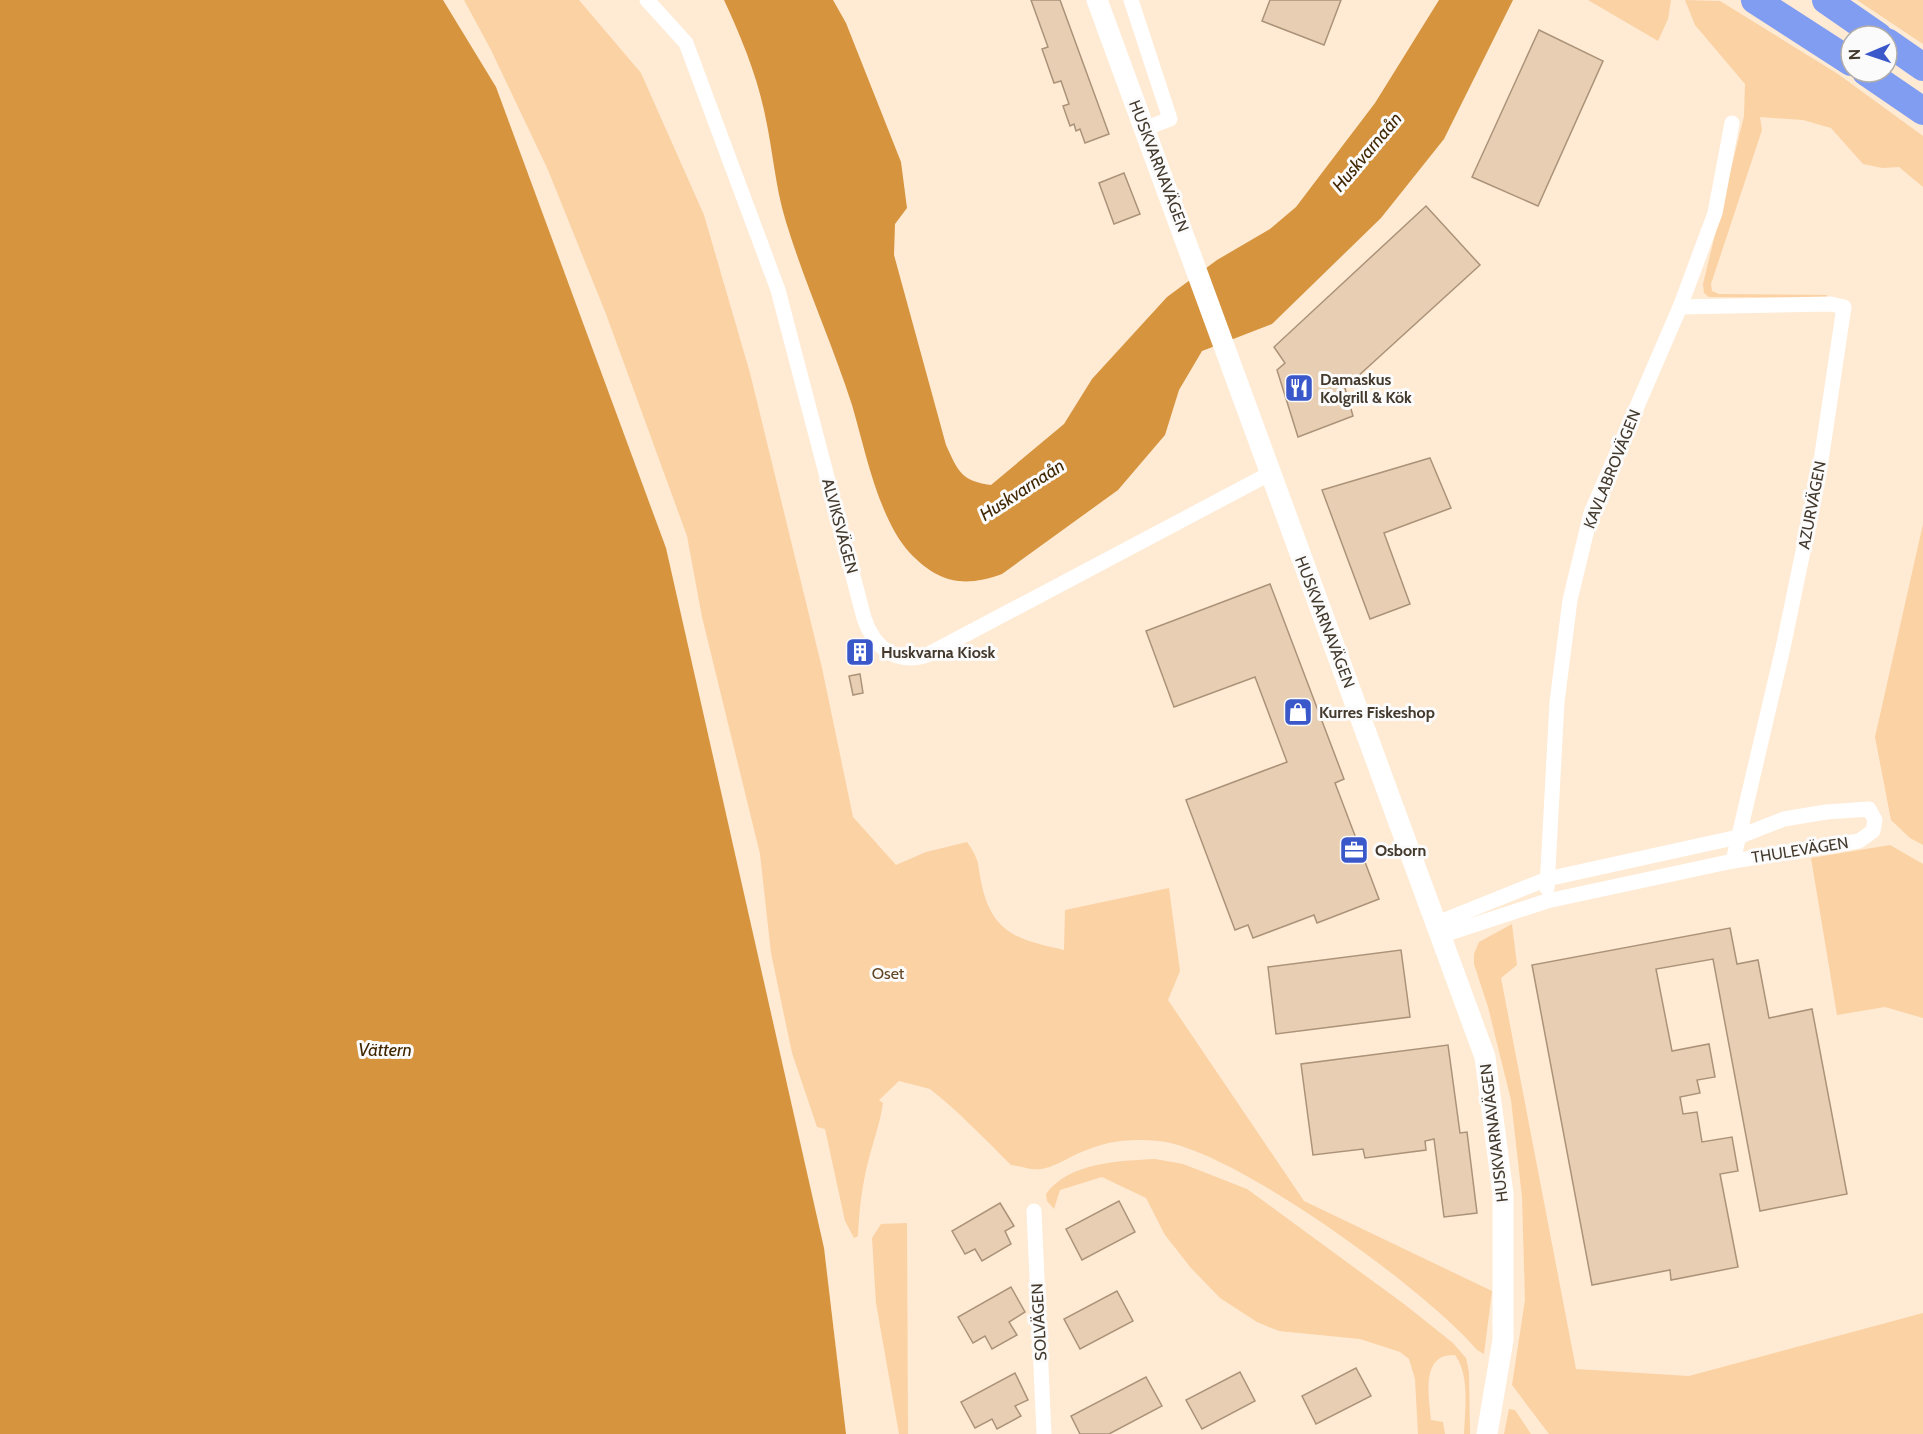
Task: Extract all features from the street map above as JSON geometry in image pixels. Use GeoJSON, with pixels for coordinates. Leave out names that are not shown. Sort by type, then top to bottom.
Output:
{"type":"FeatureCollection","features":[{"type":"Feature","properties":{"kind":"highway"},"geometry":{"type":"LineString","coordinates":[[1755,0],[1787,18],[1839,54]]}},
{"type":"Feature","properties":{"kind":"highway"},"geometry":{"type":"LineString","coordinates":[[1826,0],[1861,24]]}},
{"type":"Feature","properties":{"kind":"highway"},"geometry":{"type":"LineString","coordinates":[[1899,50],[1923,67]]}},
{"type":"Feature","properties":{"kind":"highway"},"geometry":{"type":"LineString","coordinates":[[1884,84],[1923,111]]}},
{"type":"Feature","properties":{"kind":"street","name":"ALVIKSVÄGEN"},"geometry":{"type":"LineString","coordinates":[[647,0],[686,43],[778,291],[864,618],[874,639],[892,655],[903,660],[927,655],[1269,474]]}},
{"type":"Feature","properties":{"kind":"street","name":"HUSKVARNAVÄGEN"},"geometry":{"type":"LineString","coordinates":[[1097,0],[1195,261],[1269,474],[1383,774],[1400,830],[1485,1057],[1503,1194],[1503,1340],[1487,1434]]}},
{"type":"Feature","properties":{"kind":"street"},"geometry":{"type":"LineString","coordinates":[[1131,0],[1170,119],[1144,129]]}},
{"type":"Feature","properties":{"kind":"street","name":"KAVLABROVÄGEN"},"geometry":{"type":"LineString","coordinates":[[1547,901],[1557,702],[1575,578],[1591,513],[1680,307],[1715,213],[1732,123]]}},
{"type":"Feature","properties":{"kind":"street","name":"AZURVÄGEN"},"geometry":{"type":"LineString","coordinates":[[1680,307],[1831,304],[1844,307],[1819,474],[1783,648],[1733,861]]}},
{"type":"Feature","properties":{"kind":"street","name":"THULEVÄGEN"},"geometry":{"type":"LineString","coordinates":[[1869,809],[1875,820],[1873,831],[1859,841],[1733,861],[1547,901],[1438,930],[1547,879],[1738,837],[1784,819],[1826,812],[1869,809]]}},
{"type":"Feature","properties":{"kind":"street","name":"SOLVÄGEN"},"geometry":{"type":"LineString","coordinates":[[1034,1211],[1044,1434]]}},
{"type":"Feature","properties":{"kind":"green space","name":"Oset"},"geometry":{"type":"Polygon","coordinates":[[[464,0],[579,0],[641,73],[704,215],[750,373],[822,668],[853,817],[896,865],[926,852],[967,842],[977,859],[987,902],[1001,925],[1021,938],[1064,950],[1065,910],[1169,888],[1180,971],[1168,1000],[1304,1201],[1492,1291],[1484,1354],[1417,1294],[1374,1260],[1278,1194],[1232,1168],[1191,1149],[1158,1141],[1137,1140],[1117,1141],[1099,1146],[1041,1169],[1011,1165],[930,1089],[899,1081],[879,1100],[883,1103],[882,1111],[864,1180],[858,1236],[854,1238],[845,1221],[825,1129],[817,1127],[792,1053],[771,953],[760,854],[702,617],[687,536],[606,314],[548,170],[491,50],[464,0]]]}},
{"type":"Feature","properties":{"kind":"green space"},"geometry":{"type":"Polygon","coordinates":[[[1588,0],[1671,0],[1668,19],[1658,41],[1588,0]]]}},
{"type":"Feature","properties":{"kind":"green space"},"geometry":{"type":"Polygon","coordinates":[[[1685,0],[1720,1],[1838,74],[1839,84],[1852,84],[1923,136],[1923,187],[1899,167],[1882,168],[1863,164],[1831,128],[1803,120],[1760,117],[1762,130],[1711,284],[1712,291],[1719,294],[1827,295],[1827,298],[1709,297],[1704,293],[1703,284],[1744,116],[1745,84],[1695,25],[1685,0]]]}},
{"type":"Feature","properties":{"kind":"green space"},"geometry":{"type":"Polygon","coordinates":[[[1857,0],[1923,0],[1923,44],[1899,28],[1899,24],[1893,24],[1857,0]]]}},
{"type":"Feature","properties":{"kind":"green space"},"geometry":{"type":"Polygon","coordinates":[[[1923,524],[1923,845],[1910,838],[1891,820],[1875,737],[1923,524]]]}},
{"type":"Feature","properties":{"kind":"green space"},"geometry":{"type":"Polygon","coordinates":[[[1890,845],[1923,864],[1923,1018],[1885,1007],[1837,1015],[1811,858],[1890,845]]]}},
{"type":"Feature","properties":{"kind":"green space"},"geometry":{"type":"Polygon","coordinates":[[[1512,924],[1517,965],[1501,978],[1576,1369],[1689,1376],[1923,1313],[1923,1434],[1549,1434],[1512,1385],[1525,1300],[1522,1197],[1511,1100],[1488,1007],[1474,964],[1474,954],[1479,942],[1512,924]]]}},
{"type":"Feature","properties":{"kind":"green space"},"geometry":{"type":"Polygon","coordinates":[[[1155,1159],[1183,1164],[1247,1189],[1404,1304],[1453,1343],[1466,1358],[1469,1372],[1470,1434],[1464,1434],[1465,1382],[1460,1363],[1455,1355],[1444,1356],[1436,1361],[1429,1378],[1431,1420],[1443,1422],[1445,1434],[1418,1434],[1415,1379],[1409,1359],[1400,1352],[1360,1339],[1279,1331],[1257,1322],[1220,1298],[1191,1268],[1165,1235],[1146,1198],[1102,1177],[1060,1190],[1054,1209],[1047,1201],[1046,1194],[1056,1183],[1081,1169],[1096,1165],[1155,1159]]]}},
{"type":"Feature","properties":{"kind":"green space"},"geometry":{"type":"Polygon","coordinates":[[[907,1223],[908,1434],[899,1434],[876,1303],[872,1238],[881,1224],[907,1223]]]}},
{"type":"Feature","properties":{"kind":"green space"},"geometry":{"type":"Polygon","coordinates":[[[1509,1409],[1515,1410],[1531,1434],[1504,1434],[1509,1409]]]}},
{"type":"Feature","properties":{"kind":"water","name":"Vättern"},"geometry":{"type":"Polygon","coordinates":[[[0,0],[443,0],[496,87],[666,548],[824,1248],[846,1434],[0,1434],[0,0]]]}},
{"type":"Feature","properties":{"kind":"water","name":"Huskvarnaån"},"geometry":{"type":"Polygon","coordinates":[[[724,0],[833,0],[846,23],[901,162],[907,208],[895,224],[894,255],[946,445],[962,473],[973,481],[991,485],[1064,424],[1092,379],[1167,297],[1217,260],[1270,229],[1296,207],[1375,103],[1439,0],[1513,0],[1444,139],[1381,218],[1272,324],[1202,351],[1179,390],[1165,435],[1118,490],[1002,574],[976,581],[964,581],[941,576],[909,552],[898,537],[881,502],[852,405],[786,222],[758,85],[724,0]]]}},
{"type":"Feature","properties":{"kind":"building"},"geometry":{"type":"Polygon","coordinates":[[[1031,0],[1060,0],[1109,134],[1085,143],[1080,129],[1076,131],[1074,124],[1070,126],[1063,106],[1069,104],[1061,81],[1054,83],[1042,49],[1048,47],[1031,0]]]}},
{"type":"Feature","properties":{"kind":"building"},"geometry":{"type":"Polygon","coordinates":[[[1270,0],[1341,0],[1324,45],[1262,21],[1270,0]]]}},
{"type":"Feature","properties":{"kind":"building"},"geometry":{"type":"Polygon","coordinates":[[[1539,30],[1603,61],[1538,206],[1472,177],[1539,30]]]}},
{"type":"Feature","properties":{"kind":"building"},"geometry":{"type":"Polygon","coordinates":[[[1124,173],[1140,214],[1114,224],[1099,183],[1124,173]]]}},
{"type":"Feature","properties":{"kind":"building"},"geometry":{"type":"Polygon","coordinates":[[[1426,206],[1480,265],[1345,388],[1353,416],[1298,437],[1277,370],[1285,363],[1274,347],[1426,206]]]}},
{"type":"Feature","properties":{"kind":"building"},"geometry":{"type":"Polygon","coordinates":[[[1430,458],[1451,508],[1384,533],[1410,604],[1370,619],[1322,490],[1430,458]]]}},
{"type":"Feature","properties":{"kind":"building"},"geometry":{"type":"Polygon","coordinates":[[[1270,584],[1344,779],[1335,783],[1379,899],[1317,923],[1314,915],[1253,938],[1248,925],[1235,930],[1186,800],[1287,762],[1255,677],[1174,707],[1146,631],[1270,584]]]}},
{"type":"Feature","properties":{"kind":"building","name":"Huskvarna Kiosk"},"geometry":{"type":"Polygon","coordinates":[[[863,644],[868,656],[858,660],[853,648],[863,644]]]}},
{"type":"Feature","properties":{"kind":"building"},"geometry":{"type":"Polygon","coordinates":[[[860,674],[863,693],[853,695],[849,676],[860,674]]]}},
{"type":"Feature","properties":{"kind":"building"},"geometry":{"type":"Polygon","coordinates":[[[1730,928],[1737,964],[1758,960],[1769,1018],[1812,1009],[1847,1194],[1760,1211],[1713,959],[1656,969],[1672,1051],[1709,1044],[1715,1077],[1697,1080],[1700,1093],[1680,1097],[1683,1114],[1697,1112],[1702,1142],[1732,1137],[1738,1171],[1720,1174],[1738,1267],[1671,1280],[1670,1270],[1592,1285],[1532,965],[1730,928]]]}},
{"type":"Feature","properties":{"kind":"building"},"geometry":{"type":"Polygon","coordinates":[[[1401,950],[1410,1017],[1276,1034],[1268,967],[1401,950]]]}},
{"type":"Feature","properties":{"kind":"building"},"geometry":{"type":"Polygon","coordinates":[[[1448,1045],[1460,1133],[1467,1132],[1477,1213],[1444,1217],[1434,1139],[1425,1141],[1426,1150],[1365,1158],[1363,1149],[1313,1155],[1301,1064],[1448,1045]]]}},
{"type":"Feature","properties":{"kind":"building"},"geometry":{"type":"Polygon","coordinates":[[[1119,1201],[1135,1232],[1082,1260],[1066,1229],[1119,1201]]]}},
{"type":"Feature","properties":{"kind":"building"},"geometry":{"type":"Polygon","coordinates":[[[1000,1203],[1014,1226],[1005,1231],[1011,1244],[982,1261],[975,1249],[965,1254],[952,1231],[1000,1203]]]}},
{"type":"Feature","properties":{"kind":"building"},"geometry":{"type":"Polygon","coordinates":[[[1011,1287],[1025,1312],[1009,1322],[1017,1335],[992,1349],[985,1336],[973,1343],[958,1317],[1011,1287]]]}},
{"type":"Feature","properties":{"kind":"building"},"geometry":{"type":"Polygon","coordinates":[[[1117,1291],[1133,1321],[1080,1349],[1064,1319],[1117,1291]]]}},
{"type":"Feature","properties":{"kind":"building"},"geometry":{"type":"Polygon","coordinates":[[[1356,1368],[1371,1396],[1316,1424],[1302,1396],[1356,1368]]]}},
{"type":"Feature","properties":{"kind":"building"},"geometry":{"type":"Polygon","coordinates":[[[1240,1372],[1255,1401],[1202,1429],[1186,1400],[1240,1372]]]}},
{"type":"Feature","properties":{"kind":"building"},"geometry":{"type":"Polygon","coordinates":[[[1015,1373],[1028,1400],[1015,1406],[1021,1416],[997,1429],[992,1419],[975,1428],[961,1402],[1015,1373]]]}},
{"type":"Feature","properties":{"kind":"building"},"geometry":{"type":"Polygon","coordinates":[[[1146,1377],[1162,1406],[1109,1434],[1080,1434],[1071,1416],[1146,1377]]]}},
{"type":"Feature","properties":{"kind":"place","name":"Damaskus Kolgrill & Kök"},"geometry":{"type":"Point","coordinates":[1299,388]}},
{"type":"Feature","properties":{"kind":"place","name":"Huskvarna Kiosk"},"geometry":{"type":"Point","coordinates":[860,652]}},
{"type":"Feature","properties":{"kind":"place","name":"Kurres Fiskeshop"},"geometry":{"type":"Point","coordinates":[1298,712]}},
{"type":"Feature","properties":{"kind":"place","name":"Osborn"},"geometry":{"type":"Point","coordinates":[1354,850]}}]}
